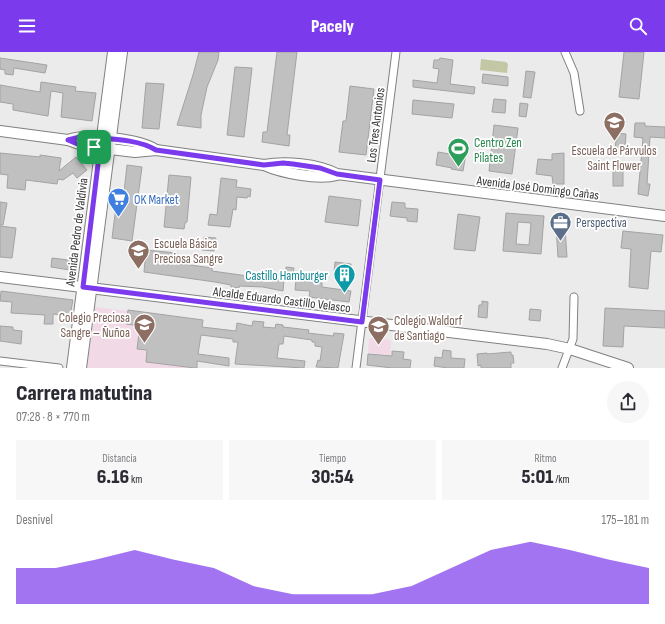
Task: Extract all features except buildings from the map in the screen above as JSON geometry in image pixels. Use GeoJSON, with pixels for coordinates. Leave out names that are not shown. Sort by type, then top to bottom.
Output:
{"type":"FeatureCollection","features":[{"type":"Feature","properties":{"kind":"main road","name":"Avenida Pedro de Valdivia"},"geometry":{"type":"LineString","coordinates":[[81,368],[87,287],[105,144],[113,52]]}},
{"type":"Feature","properties":{"kind":"main road","name":"Avenida Pedro de Valdivia"},"geometry":{"type":"LineString","coordinates":[[105,144],[122,52]]}},
{"type":"Feature","properties":{"kind":"main road","name":"Avenida José Domingo Cañas"},"geometry":{"type":"LineString","coordinates":[[0,131],[68,140],[80,145],[105,144],[143,152],[156,150],[264,165],[276,170],[292,173],[324,176],[337,174],[665,216]]}},
{"type":"Feature","properties":{"kind":"main road","name":"Alcalde Eduardo Castillo Velasco"},"geometry":{"type":"LineString","coordinates":[[0,277],[547,344],[570,349],[628,368]]}},
{"type":"Feature","properties":{"kind":"main road","name":"Avenida Pedro de Valdivia"},"geometry":{"type":"LineString","coordinates":[[72,368],[87,287]]}},
{"type":"Feature","properties":{"kind":"street","name":"Los Tres Antonios"},"geometry":{"type":"LineString","coordinates":[[356,368],[396,52]]}},
{"type":"Feature","properties":{"kind":"street"},"geometry":{"type":"LineString","coordinates":[[565,52],[574,73],[580,111]]}},
{"type":"Feature","properties":{"kind":"street"},"geometry":{"type":"LineString","coordinates":[[562,368],[573,339],[574,297]]}},
{"type":"Feature","properties":{"kind":"street"},"geometry":{"type":"LineString","coordinates":[[0,361],[26,366],[60,368]]}},
{"type":"Feature","properties":{"kind":"shaded area","name":"Colegio Preciosa Sangre – Ñuñoa"},"geometry":{"type":"Polygon","coordinates":[[[95,307],[203,320],[197,368],[87,368],[95,307]]]}},
{"type":"Feature","properties":{"kind":"shaded area","name":"Colegio Waldorf de Santiago"},"geometry":{"type":"Polygon","coordinates":[[[369,338],[391,340],[390,355],[368,353],[369,338]]]}},
{"type":"Feature","properties":{"kind":"green space"},"geometry":{"type":"Polygon","coordinates":[[[481,59],[506,62],[508,64],[507,73],[480,70],[481,59]]]}},
{"type":"Feature","properties":{"kind":"place","name":"Escuela de Párvulos Saint Flower"},"geometry":{"type":"Point","coordinates":[614,142]}},
{"type":"Feature","properties":{"kind":"place","name":"Centro Zen Pilates"},"geometry":{"type":"Point","coordinates":[458,168]}},
{"type":"Feature","properties":{"kind":"place","name":"OK Market"},"geometry":{"type":"Point","coordinates":[118,218]}},
{"type":"Feature","properties":{"kind":"place","name":"Perspectiva"},"geometry":{"type":"Point","coordinates":[561,242]}},
{"type":"Feature","properties":{"kind":"place","name":"Escuela Básica Preciosa Sangre"},"geometry":{"type":"Point","coordinates":[138,270]}},
{"type":"Feature","properties":{"kind":"place","name":"Castillo Hamburger"},"geometry":{"type":"Point","coordinates":[344,294]}},
{"type":"Feature","properties":{"kind":"place","name":"Colegio Preciosa Sangre – Ñuñoa"},"geometry":{"type":"Point","coordinates":[145,344]}},
{"type":"Feature","properties":{"kind":"place","name":"Colegio Waldorf de Santiago"},"geometry":{"type":"Point","coordinates":[379,346]}},
{"type":"Feature","properties":{"kind":"route"},"geometry":{"type":"LineString","coordinates":[[80,137],[102,138],[143,144],[156,150],[264,165],[274,163],[293,164],[320,168],[337,174],[380,180],[362,322],[83,287],[100,148],[94,147],[80,145],[68,140],[80,137]]}}]}
